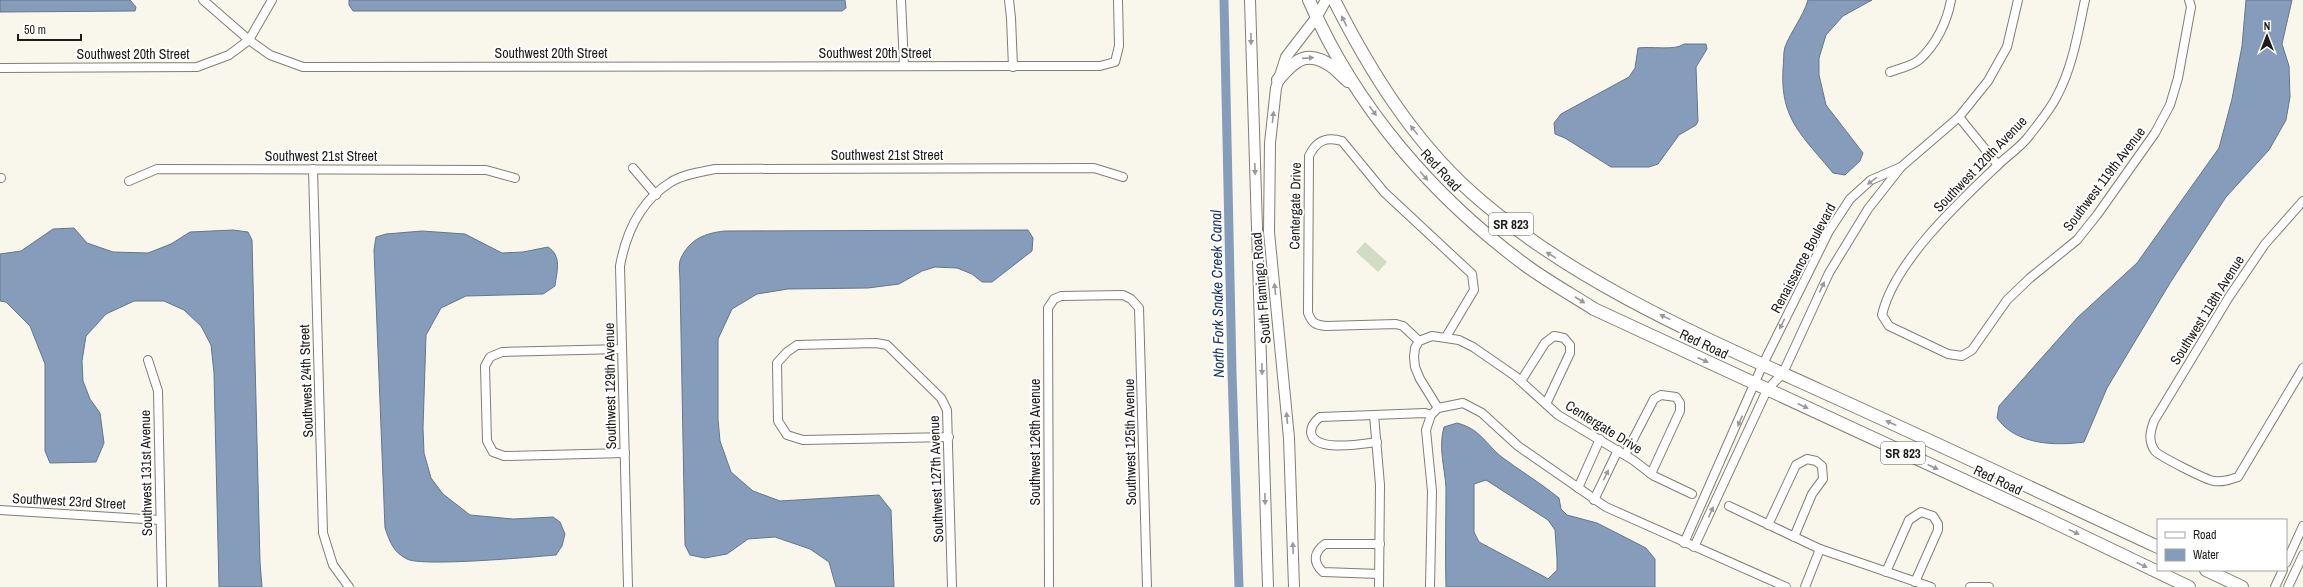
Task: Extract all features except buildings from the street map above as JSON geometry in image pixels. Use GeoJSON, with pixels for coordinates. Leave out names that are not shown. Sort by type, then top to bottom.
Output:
{"type":"FeatureCollection","features":[{"type":"Feature","properties":{"kind":"highway","name":"Red Road"},"geometry":{"type":"LineString","coordinates":[[1309,0],[1316,18],[1356,86],[1399,147],[1430,183],[1459,211],[1528,267],[1594,309],[1755,385],[2039,515],[2189,587]]}},
{"type":"Feature","properties":{"kind":"highway","name":"Red Road"},"geometry":{"type":"LineString","coordinates":[[1334,0],[1380,85],[1415,131],[1472,193],[1543,250],[1607,288],[1763,364],[2157,547]]}},
{"type":"Feature","properties":{"kind":"highway"},"geometry":{"type":"LineString","coordinates":[[1278,80],[1289,67],[1299,59],[1313,57],[1324,61],[1356,86]]}},
{"type":"Feature","properties":{"kind":"highway"},"geometry":{"type":"LineString","coordinates":[[2208,571],[2242,587]]}},
{"type":"Feature","properties":{"kind":"main road","name":"South Flamingo Road"},"geometry":{"type":"LineString","coordinates":[[1250,0],[1268,587]]}},
{"type":"Feature","properties":{"kind":"main road","name":"South Flamingo Road"},"geometry":{"type":"LineString","coordinates":[[1294,587],[1289,438],[1269,232],[1270,143],[1278,80],[1286,57],[1316,18],[1326,0]]}},
{"type":"Feature","properties":{"kind":"street"},"geometry":{"type":"LineString","coordinates":[[202,0],[250,40],[272,0]]}},
{"type":"Feature","properties":{"kind":"street"},"geometry":{"type":"LineString","coordinates":[[901,0],[904,65]]}},
{"type":"Feature","properties":{"kind":"street"},"geometry":{"type":"LineString","coordinates":[[1008,0],[1011,18],[1013,67]]}},
{"type":"Feature","properties":{"kind":"street","name":"Southwest 20th Street"},"geometry":{"type":"LineString","coordinates":[[0,68],[197,67],[229,55],[250,40],[270,55],[304,67],[904,65],[1013,67],[1100,66],[1115,62],[1119,46],[1118,0]]}},
{"type":"Feature","properties":{"kind":"street"},"geometry":{"type":"LineString","coordinates":[[1890,72],[1918,60],[1939,36],[1948,13],[1950,0]]}},
{"type":"Feature","properties":{"kind":"street","name":"Renaissance Boulevard"},"geometry":{"type":"LineString","coordinates":[[1767,390],[1783,373],[1829,273],[1847,241],[1868,209],[1902,167],[1959,117],[1988,81],[2007,47],[2018,0]]}},
{"type":"Feature","properties":{"kind":"street","name":"Southwest 120th Avenue"},"geometry":{"type":"LineString","coordinates":[[1882,315],[1886,298],[1904,267],[1927,238],[1998,165],[2028,138],[2057,96],[2076,46],[2085,0]]}},
{"type":"Feature","properties":{"kind":"street","name":"Southwest 119th Avenue"},"geometry":{"type":"LineString","coordinates":[[1882,315],[1889,326],[1948,354],[1962,356],[1972,350],[2007,300],[2030,278],[2077,240],[2097,215],[2155,132],[2170,105],[2178,78],[2191,7],[2189,0]]}},
{"type":"Feature","properties":{"kind":"street"},"geometry":{"type":"LineString","coordinates":[[1959,117],[1998,165]]}},
{"type":"Feature","properties":{"kind":"street","name":"Centergate Drive"},"geometry":{"type":"LineString","coordinates":[[1446,337],[1474,290],[1472,274],[1384,192],[1342,141],[1332,138],[1321,140],[1313,148],[1309,156],[1308,313],[1312,322],[1318,326],[1396,324],[1403,326],[1419,341],[1432,336],[1446,337],[1473,347],[1521,381],[1558,415],[1626,455],[1651,474],[1692,494]]}},
{"type":"Feature","properties":{"kind":"street","name":"Renaissance Boulevard"},"geometry":{"type":"LineString","coordinates":[[1755,385],[1763,364],[1809,268],[1829,231],[1850,199],[1871,180],[1902,167]]}},
{"type":"Feature","properties":{"kind":"street","name":"Southwest 21st Street"},"geometry":{"type":"LineString","coordinates":[[129,181],[157,169],[313,168],[486,170],[515,178]]}},
{"type":"Feature","properties":{"kind":"street","name":"Southwest 24th Street"},"geometry":{"type":"LineString","coordinates":[[313,168],[323,533],[327,549],[334,565],[349,587]]}},
{"type":"Feature","properties":{"kind":"street"},"geometry":{"type":"LineString","coordinates":[[633,168],[656,194]]}},
{"type":"Feature","properties":{"kind":"street","name":"Southwest 21st Street"},"geometry":{"type":"LineString","coordinates":[[656,194],[671,182],[693,173],[715,169],[1094,168],[1123,176]]}},
{"type":"Feature","properties":{"kind":"street","name":"Southwest 129th Avenue"},"geometry":{"type":"LineString","coordinates":[[628,587],[620,266],[628,232],[641,210],[656,194]]}},
{"type":"Feature","properties":{"kind":"street","name":"Southwest 118th Avenue"},"geometry":{"type":"LineString","coordinates":[[2303,201],[2265,244],[2229,297],[2154,421],[2150,431],[2150,441],[2156,452],[2212,481],[2227,481],[2238,476],[2303,368]]}},
{"type":"Feature","properties":{"kind":"street","name":"Southwest 126th Avenue"},"geometry":{"type":"LineString","coordinates":[[1049,587],[1048,308],[1054,299],[1061,296],[1123,295],[1131,299]]}},
{"type":"Feature","properties":{"kind":"street","name":"Southwest 125th Avenue"},"geometry":{"type":"LineString","coordinates":[[1131,299],[1139,308],[1147,587]]}},
{"type":"Feature","properties":{"kind":"street"},"geometry":{"type":"LineString","coordinates":[[1521,381],[1545,343],[1554,336],[1564,338],[1570,345],[1570,353],[1546,404]]}},
{"type":"Feature","properties":{"kind":"street"},"geometry":{"type":"LineString","coordinates":[[1419,341],[1415,348],[1415,367],[1438,408]]}},
{"type":"Feature","properties":{"kind":"street","name":"Southwest 127th Avenue"},"geometry":{"type":"LineString","coordinates":[[948,437],[803,440],[787,435],[778,421],[777,363],[787,352],[797,345],[876,343],[887,345],[941,398],[947,410],[948,437],[952,587]]}},
{"type":"Feature","properties":{"kind":"street"},"geometry":{"type":"LineString","coordinates":[[622,349],[502,352],[490,357],[485,366],[487,441],[493,452],[504,456],[624,453]]}},
{"type":"Feature","properties":{"kind":"street","name":"Southwest 131st Avenue"},"geometry":{"type":"LineString","coordinates":[[148,360],[158,391],[162,587]]}},
{"type":"Feature","properties":{"kind":"street"},"geometry":{"type":"LineString","coordinates":[[1684,543],[1755,385]]}},
{"type":"Feature","properties":{"kind":"street"},"geometry":{"type":"LineString","coordinates":[[1694,547],[1767,390]]}},
{"type":"Feature","properties":{"kind":"street"},"geometry":{"type":"LineString","coordinates":[[1626,455],[1654,398],[1661,395],[1676,397],[1680,403],[1680,411],[1651,474]]}},
{"type":"Feature","properties":{"kind":"street"},"geometry":{"type":"LineString","coordinates":[[1430,587],[1432,491],[1426,430],[1431,415],[1438,408],[1451,404],[1463,403],[1472,407],[1518,446],[1594,500],[1684,543],[1786,587]]}},
{"type":"Feature","properties":{"kind":"street"},"geometry":{"type":"LineString","coordinates":[[1377,442],[1327,446],[1318,444],[1313,440],[1311,433],[1315,421],[1320,417],[1425,413],[1431,415]]}},
{"type":"Feature","properties":{"kind":"street"},"geometry":{"type":"LineString","coordinates":[[1374,415],[1380,485],[1379,587]]}},
{"type":"Feature","properties":{"kind":"street"},"geometry":{"type":"LineString","coordinates":[[1578,488],[1600,439]]}},
{"type":"Feature","properties":{"kind":"street"},"geometry":{"type":"LineString","coordinates":[[1594,500],[1618,450]]}},
{"type":"Feature","properties":{"kind":"street"},"geometry":{"type":"LineString","coordinates":[[1768,525],[1796,465],[1807,459],[1816,461],[1822,466],[1823,478],[1812,494],[1794,537]]}},
{"type":"Feature","properties":{"kind":"street"},"geometry":{"type":"LineString","coordinates":[[1729,506],[1820,549],[1931,587]]}},
{"type":"Feature","properties":{"kind":"street","name":"Southwest 23rd Street"},"geometry":{"type":"LineString","coordinates":[[0,510],[160,520]]}},
{"type":"Feature","properties":{"kind":"street"},"geometry":{"type":"LineString","coordinates":[[1886,572],[1909,520],[1921,512],[1928,514],[1938,524],[1938,530],[1915,582]]}},
{"type":"Feature","properties":{"kind":"street"},"geometry":{"type":"LineString","coordinates":[[2287,560],[2303,526]]}},
{"type":"Feature","properties":{"kind":"street"},"geometry":{"type":"LineString","coordinates":[[1379,574],[1323,572],[1318,568],[1315,555],[1318,549],[1325,544],[1380,544]]}},
{"type":"Feature","properties":{"kind":"street"},"geometry":{"type":"LineString","coordinates":[[1805,587],[1820,549]]}},
{"type":"Feature","properties":{"kind":"street"},"geometry":{"type":"LineString","coordinates":[[2288,587],[2303,555]]}},
{"type":"Feature","properties":{"kind":"street"},"geometry":{"type":"LineString","coordinates":[[2275,587],[2283,571]]}},
{"type":"Feature","properties":{"kind":"street"},"geometry":{"type":"LineString","coordinates":[[1970,587],[1990,587]]}},
{"type":"Feature","properties":{"kind":"green space"},"geometry":{"type":"Polygon","coordinates":[[[1365,242],[1387,262],[1378,272],[1356,252],[1365,242]]]}},
{"type":"Feature","properties":{"kind":"water"},"geometry":{"type":"Polygon","coordinates":[[[0,0],[130,0],[136,7],[135,11],[0,12],[0,0]]]}},
{"type":"Feature","properties":{"kind":"water"},"geometry":{"type":"Polygon","coordinates":[[[349,0],[845,0],[846,8],[842,11],[353,11],[349,5],[349,0]]]}},
{"type":"Feature","properties":{"kind":"water"},"geometry":{"type":"Polygon","coordinates":[[[1808,0],[1872,0],[1843,16],[1826,35],[1819,58],[1819,75],[1826,105],[1863,153],[1860,161],[1845,175],[1833,173],[1812,148],[1796,126],[1785,102],[1783,87],[1784,49],[1808,0]]]}},
{"type":"Feature","properties":{"kind":"water"},"geometry":{"type":"Polygon","coordinates":[[[2246,0],[2292,0],[2282,44],[2289,66],[2290,97],[2286,120],[2269,150],[2226,197],[2170,283],[2107,388],[2084,442],[2061,444],[2037,442],[2025,439],[2015,434],[2005,427],[1997,418],[1999,406],[2078,317],[2137,263],[2219,148],[2232,99],[2242,46],[2246,0]]]}},
{"type":"Feature","properties":{"kind":"water"},"geometry":{"type":"Polygon","coordinates":[[[1684,44],[1706,44],[1707,49],[1696,67],[1698,121],[1696,125],[1679,135],[1658,164],[1649,167],[1611,167],[1565,138],[1555,134],[1554,123],[1561,114],[1629,77],[1635,68],[1638,48],[1669,48],[1684,44]]]}},
{"type":"Feature","properties":{"kind":"water"},"geometry":{"type":"Polygon","coordinates":[[[74,228],[87,243],[113,252],[148,253],[171,244],[190,232],[233,230],[248,232],[252,240],[260,562],[262,587],[219,587],[214,373],[211,345],[201,326],[184,310],[164,301],[134,301],[106,314],[86,336],[82,361],[83,381],[90,399],[100,413],[104,443],[96,462],[50,463],[45,451],[45,364],[30,326],[6,302],[0,301],[0,254],[21,251],[53,229],[74,228]]]}},
{"type":"Feature","properties":{"kind":"water"},"geometry":{"type":"Polygon","coordinates":[[[1028,230],[1033,238],[1032,251],[992,282],[982,282],[972,274],[957,268],[935,267],[922,271],[899,284],[868,288],[788,289],[757,294],[732,309],[718,339],[718,419],[720,441],[731,472],[753,491],[780,501],[879,495],[891,510],[894,587],[836,587],[829,562],[810,549],[775,537],[748,539],[727,554],[705,558],[690,555],[685,545],[679,269],[681,258],[689,246],[705,235],[725,231],[1028,230]]]}},
{"type":"Feature","properties":{"kind":"water"},"geometry":{"type":"Polygon","coordinates":[[[422,231],[465,234],[502,253],[523,252],[548,247],[557,259],[558,264],[555,286],[543,294],[466,296],[441,308],[426,335],[423,428],[424,453],[431,478],[443,494],[470,515],[513,519],[553,517],[560,522],[565,534],[562,546],[556,555],[478,561],[417,561],[407,559],[398,553],[389,538],[385,528],[374,250],[376,237],[386,234],[422,231]]]}},
{"type":"Feature","properties":{"kind":"water"},"geometry":{"type":"Polygon","coordinates":[[[1457,423],[1472,429],[1503,458],[1559,498],[1561,509],[1567,515],[1597,523],[1646,548],[1655,559],[1655,587],[1446,587],[1446,488],[1442,450],[1442,435],[1444,427],[1457,423]],[[1486,480],[1474,484],[1474,532],[1479,542],[1548,579],[1557,570],[1557,559],[1555,530],[1548,520],[1486,480]]]}},
{"type":"Feature","properties":{"kind":"waterway","name":"North Fork Snake Creek Canal"},"geometry":{"type":"LineString","coordinates":[[1224,0],[1232,372],[1239,587]]}}]}
